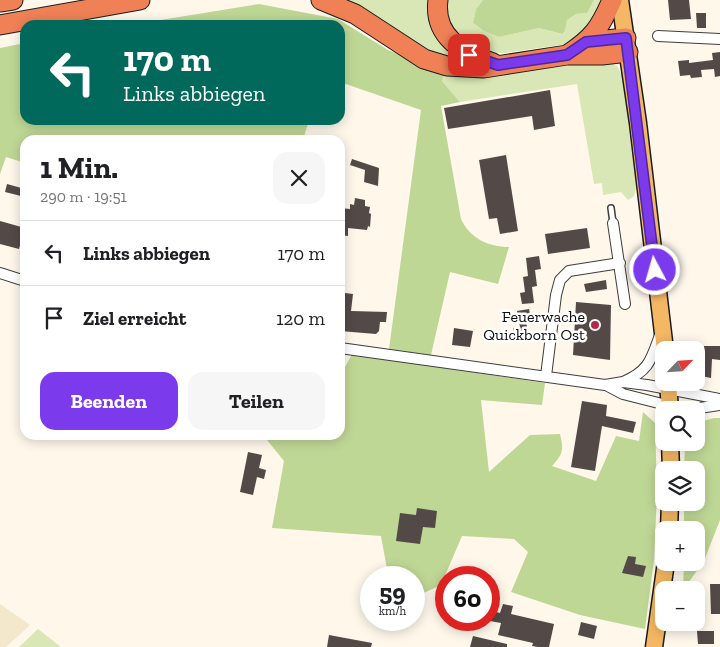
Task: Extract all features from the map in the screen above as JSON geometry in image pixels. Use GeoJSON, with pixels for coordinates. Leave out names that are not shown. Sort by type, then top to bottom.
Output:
{"type":"FeatureCollection","features":[{"type":"Feature","properties":{"kind":"highway"},"geometry":{"type":"LineString","coordinates":[[0,2],[13,0]]}},
{"type":"Feature","properties":{"kind":"highway"},"geometry":{"type":"LineString","coordinates":[[28,20],[140,0]]}},
{"type":"Feature","properties":{"kind":"highway"},"geometry":{"type":"LineString","coordinates":[[321,0],[355,14],[424,59],[447,66],[484,68],[567,55],[602,55],[627,45]]}},
{"type":"Feature","properties":{"kind":"highway"},"geometry":{"type":"LineString","coordinates":[[438,0],[438,16],[443,29],[450,39],[469,55],[498,65]]}},
{"type":"Feature","properties":{"kind":"highway"},"geometry":{"type":"LineString","coordinates":[[567,55],[586,42],[598,29],[612,0]]}},
{"type":"Feature","properties":{"kind":"highway"},"geometry":{"type":"LineString","coordinates":[[0,25],[20,21]]}},
{"type":"Feature","properties":{"kind":"highway"},"geometry":{"type":"LineString","coordinates":[[586,42],[627,45]]}},
{"type":"Feature","properties":{"kind":"main road"},"geometry":{"type":"LineString","coordinates":[[620,0],[664,341]]}},
{"type":"Feature","properties":{"kind":"main road"},"geometry":{"type":"LineString","coordinates":[[654,647],[665,571]]}},
{"type":"Feature","properties":{"kind":"street"},"geometry":{"type":"LineString","coordinates":[[658,36],[720,39]]}},
{"type":"Feature","properties":{"kind":"street"},"geometry":{"type":"LineString","coordinates":[[614,223],[625,304]]}},
{"type":"Feature","properties":{"kind":"street"},"geometry":{"type":"LineString","coordinates":[[546,376],[556,295],[563,274],[569,271],[620,263]]}},
{"type":"Feature","properties":{"kind":"street"},"geometry":{"type":"LineString","coordinates":[[0,273],[20,279]]}},
{"type":"Feature","properties":{"kind":"street"},"geometry":{"type":"LineString","coordinates":[[623,382],[637,375],[648,366],[662,330]]}},
{"type":"Feature","properties":{"kind":"street"},"geometry":{"type":"LineString","coordinates":[[345,349],[605,384],[623,382],[655,385]]}},
{"type":"Feature","properties":{"kind":"street"},"geometry":{"type":"LineString","coordinates":[[605,384],[623,394],[655,404]]}},
{"type":"Feature","properties":{"kind":"street"},"geometry":{"type":"LineString","coordinates":[[689,391],[720,399]]}},
{"type":"Feature","properties":{"kind":"street"},"geometry":{"type":"LineString","coordinates":[[705,407],[720,405]]}},
{"type":"Feature","properties":{"kind":"lane"},"geometry":{"type":"LineString","coordinates":[[612,208],[614,223]]}},
{"type":"Feature","properties":{"kind":"shaded area"},"geometry":{"type":"Polygon","coordinates":[[[0,604],[30,625],[6,647],[0,647],[0,604]]]}},
{"type":"Feature","properties":{"kind":"green space"},"geometry":{"type":"Polygon","coordinates":[[[346,0],[431,0],[461,56],[454,62],[416,44],[346,0]]]}},
{"type":"Feature","properties":{"kind":"green space"},"geometry":{"type":"Polygon","coordinates":[[[445,0],[483,0],[476,9],[473,23],[484,31],[499,37],[539,28],[561,34],[565,31],[567,20],[576,14],[587,13],[594,0],[603,0],[597,24],[567,44],[504,53],[480,52],[451,29],[445,0]]]}},
{"type":"Feature","properties":{"kind":"green space"},"geometry":{"type":"Polygon","coordinates":[[[483,0],[594,0],[587,13],[576,14],[567,20],[565,31],[562,34],[539,28],[499,37],[484,31],[473,23],[476,9],[483,0]]]}},
{"type":"Feature","properties":{"kind":"green space"},"geometry":{"type":"Polygon","coordinates":[[[259,4],[340,20],[161,20],[259,4]]]}},
{"type":"Feature","properties":{"kind":"green space"},"geometry":{"type":"Polygon","coordinates":[[[345,23],[388,50],[444,73],[442,81],[460,102],[441,106],[461,219],[469,231],[480,240],[501,247],[509,247],[498,284],[450,272],[431,355],[389,349],[421,110],[345,84],[345,23]]]}},
{"type":"Feature","properties":{"kind":"green space"},"geometry":{"type":"Polygon","coordinates":[[[20,44],[20,125],[308,125],[304,135],[20,135],[20,161],[6,157],[0,174],[0,48],[20,44]]]}},
{"type":"Feature","properties":{"kind":"green space"},"geometry":{"type":"Polygon","coordinates":[[[605,61],[617,66],[625,81],[637,183],[634,196],[628,200],[621,192],[603,195],[602,183],[594,184],[577,84],[460,102],[442,81],[444,73],[486,75],[605,61]]]}},
{"type":"Feature","properties":{"kind":"green space"},"geometry":{"type":"Polygon","coordinates":[[[352,354],[545,383],[542,405],[481,400],[489,472],[530,435],[560,434],[562,452],[552,466],[596,481],[616,436],[639,441],[643,412],[655,423],[656,461],[654,560],[645,629],[580,615],[511,592],[528,552],[514,539],[462,536],[449,566],[435,566],[435,588],[425,592],[425,566],[386,566],[381,536],[272,528],[284,461],[267,440],[345,440],[345,367],[352,354]]]}},
{"type":"Feature","properties":{"kind":"green space"},"geometry":{"type":"Polygon","coordinates":[[[720,418],[720,520],[705,558],[705,521],[684,521],[684,511],[705,511],[705,461],[684,461],[685,451],[705,451],[705,420],[720,418]]]}},
{"type":"Feature","properties":{"kind":"green space"},"geometry":{"type":"Polygon","coordinates":[[[684,571],[697,571],[690,581],[683,581],[684,571]]]}},
{"type":"Feature","properties":{"kind":"green space"},"geometry":{"type":"Polygon","coordinates":[[[38,629],[61,647],[19,647],[38,629]]]}},
{"type":"Feature","properties":{"kind":"building"},"geometry":{"type":"Polygon","coordinates":[[[668,0],[689,0],[691,19],[670,20],[668,0]]]}},
{"type":"Feature","properties":{"kind":"building"},"geometry":{"type":"Polygon","coordinates":[[[696,13],[706,13],[706,28],[697,28],[696,13]]]}},
{"type":"Feature","properties":{"kind":"building"},"geometry":{"type":"Polygon","coordinates":[[[720,52],[720,76],[715,77],[714,69],[701,70],[702,77],[680,76],[678,61],[689,60],[689,63],[713,60],[712,53],[720,52]]]}},
{"type":"Feature","properties":{"kind":"building"},"geometry":{"type":"Polygon","coordinates":[[[550,90],[555,126],[534,130],[532,116],[448,129],[444,108],[550,90]]]}},
{"type":"Feature","properties":{"kind":"building"},"geometry":{"type":"Polygon","coordinates":[[[506,155],[518,231],[500,234],[497,218],[489,219],[479,160],[506,155]]]}},
{"type":"Feature","properties":{"kind":"building"},"geometry":{"type":"Polygon","coordinates":[[[352,159],[379,168],[378,186],[364,182],[365,170],[350,165],[352,159]]]}},
{"type":"Feature","properties":{"kind":"building"},"geometry":{"type":"Polygon","coordinates":[[[7,184],[20,188],[20,196],[5,192],[7,184]]]}},
{"type":"Feature","properties":{"kind":"building"},"geometry":{"type":"Polygon","coordinates":[[[355,198],[365,200],[365,206],[370,207],[370,227],[368,226],[367,230],[348,228],[348,236],[345,236],[345,208],[350,209],[350,204],[354,205],[355,198]]]}},
{"type":"Feature","properties":{"kind":"building"},"geometry":{"type":"Polygon","coordinates":[[[0,221],[20,227],[19,249],[0,244],[0,221]]]}},
{"type":"Feature","properties":{"kind":"building"},"geometry":{"type":"Polygon","coordinates":[[[587,228],[590,248],[548,254],[545,234],[587,228]]]}},
{"type":"Feature","properties":{"kind":"building"},"geometry":{"type":"Polygon","coordinates":[[[539,256],[541,269],[535,270],[537,286],[532,287],[534,303],[522,304],[520,293],[525,292],[523,277],[528,276],[526,258],[539,256]]]}},
{"type":"Feature","properties":{"kind":"building"},"geometry":{"type":"Polygon","coordinates":[[[606,280],[607,289],[586,292],[584,284],[606,280]]]}},
{"type":"Feature","properties":{"kind":"building"},"geometry":{"type":"Polygon","coordinates":[[[345,293],[353,294],[351,311],[387,312],[386,322],[380,322],[379,331],[376,334],[345,331],[345,293]]]}},
{"type":"Feature","properties":{"kind":"building"},"geometry":{"type":"Polygon","coordinates":[[[576,302],[611,305],[610,360],[573,355],[576,302]]]}},
{"type":"Feature","properties":{"kind":"building"},"geometry":{"type":"Polygon","coordinates":[[[529,309],[531,319],[526,320],[528,334],[522,335],[522,340],[515,341],[513,328],[520,327],[517,311],[529,309]]]}},
{"type":"Feature","properties":{"kind":"building"},"geometry":{"type":"Polygon","coordinates":[[[454,328],[473,331],[470,347],[452,345],[454,328]]]}},
{"type":"Feature","properties":{"kind":"building"},"geometry":{"type":"Polygon","coordinates":[[[705,346],[720,346],[720,360],[712,359],[711,378],[705,377],[705,346]]]}},
{"type":"Feature","properties":{"kind":"building"},"geometry":{"type":"Polygon","coordinates":[[[582,401],[607,405],[606,416],[636,422],[633,433],[602,426],[595,471],[571,467],[582,401]]]}},
{"type":"Feature","properties":{"kind":"building"},"geometry":{"type":"Polygon","coordinates":[[[248,452],[262,455],[259,468],[266,470],[264,479],[257,477],[253,495],[240,492],[248,452]]]}},
{"type":"Feature","properties":{"kind":"building"},"geometry":{"type":"Polygon","coordinates":[[[417,508],[437,511],[435,528],[423,527],[420,544],[396,541],[400,513],[416,515],[417,508]]]}},
{"type":"Feature","properties":{"kind":"building"},"geometry":{"type":"Polygon","coordinates":[[[628,556],[636,557],[635,564],[646,566],[643,577],[622,573],[628,556]]]}},
{"type":"Feature","properties":{"kind":"building"},"geometry":{"type":"Polygon","coordinates":[[[710,584],[720,584],[720,614],[711,614],[710,584]]]}},
{"type":"Feature","properties":{"kind":"building"},"geometry":{"type":"Polygon","coordinates":[[[503,604],[513,606],[511,614],[554,624],[549,647],[532,646],[533,643],[498,635],[501,623],[500,613],[503,604]]]}},
{"type":"Feature","properties":{"kind":"building"},"geometry":{"type":"Polygon","coordinates":[[[581,622],[597,626],[594,639],[578,635],[581,622]]]}},
{"type":"Feature","properties":{"kind":"building"},"geometry":{"type":"Polygon","coordinates":[[[697,631],[714,631],[714,644],[698,644],[697,631]]]}},
{"type":"Feature","properties":{"kind":"building"},"geometry":{"type":"Polygon","coordinates":[[[329,635],[372,643],[371,647],[327,647],[329,635]]]}},
{"type":"Feature","properties":{"kind":"building"},"geometry":{"type":"Polygon","coordinates":[[[473,636],[507,644],[507,647],[470,647],[473,636]]]}},
{"type":"Feature","properties":{"kind":"place","name":"Feuerwache Quickborn Ost"},"geometry":{"type":"Point","coordinates":[595,325]}},
{"type":"Feature","properties":{"kind":"route"},"geometry":{"type":"LineString","coordinates":[[469,55],[498,65],[567,55],[586,42],[626,38],[655,270]]}}]}
